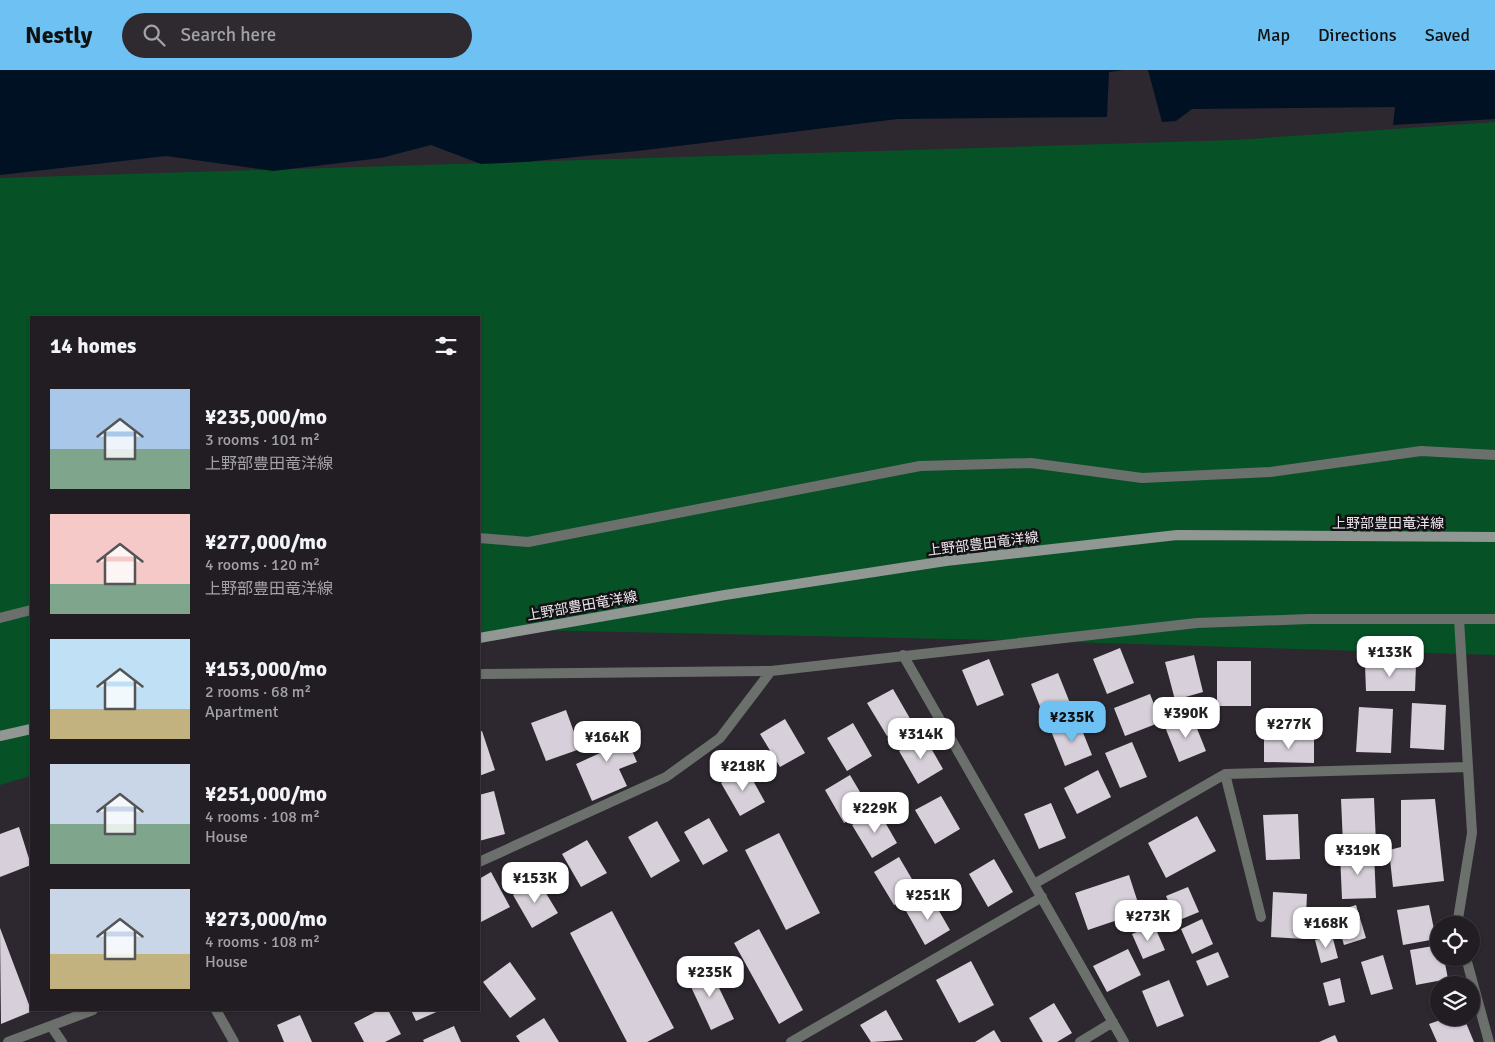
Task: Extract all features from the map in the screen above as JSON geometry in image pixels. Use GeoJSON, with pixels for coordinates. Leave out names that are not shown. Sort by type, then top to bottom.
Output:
{"type":"FeatureCollection","features":[{"type":"Feature","properties":{"kind":"main road","name":"上野部豊田竜洋線"},"geometry":{"type":"LineString","coordinates":[[480,638],[946,561],[1177,535],[1495,537]]}},
{"type":"Feature","properties":{"kind":"main road"},"geometry":{"type":"LineString","coordinates":[[0,736],[30,729]]}},
{"type":"Feature","properties":{"kind":"street"},"geometry":{"type":"LineString","coordinates":[[480,538],[528,542],[920,466],[1031,463],[1142,478],[1270,472],[1421,451],[1495,455]]}},
{"type":"Feature","properties":{"kind":"street"},"geometry":{"type":"LineString","coordinates":[[0,618],[30,610]]}},
{"type":"Feature","properties":{"kind":"street"},"geometry":{"type":"LineString","coordinates":[[480,674],[772,671],[1197,623],[1309,619],[1495,619]]}},
{"type":"Feature","properties":{"kind":"street"},"geometry":{"type":"LineString","coordinates":[[1458,916],[1472,833],[1459,619]]}},
{"type":"Feature","properties":{"kind":"street"},"geometry":{"type":"LineString","coordinates":[[903,655],[1124,1042]]}},
{"type":"Feature","properties":{"kind":"street"},"geometry":{"type":"LineString","coordinates":[[480,862],[666,777],[720,738],[772,671]]}},
{"type":"Feature","properties":{"kind":"street"},"geometry":{"type":"LineString","coordinates":[[1034,884],[1225,774],[1468,767]]}},
{"type":"Feature","properties":{"kind":"street"},"geometry":{"type":"LineString","coordinates":[[1225,774],[1261,917]]}},
{"type":"Feature","properties":{"kind":"street"},"geometry":{"type":"LineString","coordinates":[[791,1042],[1042,897]]}},
{"type":"Feature","properties":{"kind":"street"},"geometry":{"type":"LineString","coordinates":[[1468,966],[1489,1042]]}},
{"type":"Feature","properties":{"kind":"street"},"geometry":{"type":"LineString","coordinates":[[8,1042],[90,1011]]}},
{"type":"Feature","properties":{"kind":"street"},"geometry":{"type":"LineString","coordinates":[[217,1011],[234,1042]]}},
{"type":"Feature","properties":{"kind":"street"},"geometry":{"type":"LineString","coordinates":[[1080,1042],[1113,1022]]}},
{"type":"Feature","properties":{"kind":"street"},"geometry":{"type":"LineString","coordinates":[[51,1026],[62,1042]]}},
{"type":"Feature","properties":{"kind":"green space"},"geometry":{"type":"Polygon","coordinates":[[[1495,122],[1495,655],[1036,641],[528,630],[480,644],[480,316],[30,316],[30,776],[0,785],[0,178],[1234,140],[1495,122]]]}},
{"type":"Feature","properties":{"kind":"water"},"geometry":{"type":"Polygon","coordinates":[[[0,70],[1123,70],[1109,72],[1107,117],[898,119],[637,151],[525,162],[481,164],[431,145],[381,158],[273,171],[166,156],[0,175],[0,70]]]}},
{"type":"Feature","properties":{"kind":"water"},"geometry":{"type":"Polygon","coordinates":[[[1148,70],[1495,70],[1495,119],[1393,125],[1395,107],[1192,109],[1176,121],[1162,122],[1148,70]]]}},
{"type":"Feature","properties":{"kind":"building"},"geometry":{"type":"Polygon","coordinates":[[[1120,648],[1134,683],[1107,694],[1093,659],[1120,648]]]}},
{"type":"Feature","properties":{"kind":"building"},"geometry":{"type":"Polygon","coordinates":[[[1194,655],[1203,692],[1175,700],[1165,662],[1194,655]]]}},
{"type":"Feature","properties":{"kind":"building"},"geometry":{"type":"Polygon","coordinates":[[[989,659],[1004,695],[977,706],[962,670],[989,659]]]}},
{"type":"Feature","properties":{"kind":"building"},"geometry":{"type":"Polygon","coordinates":[[[1217,661],[1251,661],[1251,706],[1217,706],[1217,661]]]}},
{"type":"Feature","properties":{"kind":"building"},"geometry":{"type":"Polygon","coordinates":[[[1365,665],[1416,665],[1415,691],[1366,691],[1365,665]]]}},
{"type":"Feature","properties":{"kind":"building"},"geometry":{"type":"Polygon","coordinates":[[[1058,673],[1072,708],[1045,719],[1031,684],[1058,673]]]}},
{"type":"Feature","properties":{"kind":"building"},"geometry":{"type":"Polygon","coordinates":[[[893,689],[912,722],[887,736],[867,703],[893,689]]]}},
{"type":"Feature","properties":{"kind":"building"},"geometry":{"type":"Polygon","coordinates":[[[1150,694],[1161,722],[1125,736],[1114,708],[1150,694]]]}},
{"type":"Feature","properties":{"kind":"building"},"geometry":{"type":"Polygon","coordinates":[[[1412,703],[1446,705],[1444,750],[1410,748],[1412,703]]]}},
{"type":"Feature","properties":{"kind":"building"},"geometry":{"type":"Polygon","coordinates":[[[1359,707],[1393,709],[1391,753],[1356,752],[1359,707]]]}},
{"type":"Feature","properties":{"kind":"building"},"geometry":{"type":"Polygon","coordinates":[[[566,710],[580,749],[546,761],[531,723],[566,710]]]}},
{"type":"Feature","properties":{"kind":"building"},"geometry":{"type":"Polygon","coordinates":[[[1192,716],[1206,751],[1179,762],[1165,727],[1192,716]]]}},
{"type":"Feature","properties":{"kind":"building"},"geometry":{"type":"Polygon","coordinates":[[[785,719],[805,753],[780,767],[760,734],[785,719]]]}},
{"type":"Feature","properties":{"kind":"building"},"geometry":{"type":"Polygon","coordinates":[[[1078,720],[1092,755],[1065,766],[1051,731],[1078,720]]]}},
{"type":"Feature","properties":{"kind":"building"},"geometry":{"type":"Polygon","coordinates":[[[853,723],[872,756],[847,771],[827,738],[853,723]]]}},
{"type":"Feature","properties":{"kind":"building"},"geometry":{"type":"Polygon","coordinates":[[[620,724],[637,762],[619,769],[627,786],[592,801],[576,764],[600,753],[592,736],[620,724]]]}},
{"type":"Feature","properties":{"kind":"building"},"geometry":{"type":"Polygon","coordinates":[[[482,731],[495,770],[480,776],[480,732],[482,731]]]}},
{"type":"Feature","properties":{"kind":"building"},"geometry":{"type":"Polygon","coordinates":[[[924,736],[943,769],[918,784],[899,751],[924,736]]]}},
{"type":"Feature","properties":{"kind":"building"},"geometry":{"type":"Polygon","coordinates":[[[1264,736],[1314,737],[1314,763],[1264,762],[1264,736]]]}},
{"type":"Feature","properties":{"kind":"building"},"geometry":{"type":"Polygon","coordinates":[[[1132,742],[1147,777],[1120,788],[1105,753],[1132,742]]]}},
{"type":"Feature","properties":{"kind":"building"},"geometry":{"type":"Polygon","coordinates":[[[746,768],[765,802],[740,816],[721,783],[746,768]]]}},
{"type":"Feature","properties":{"kind":"building"},"geometry":{"type":"Polygon","coordinates":[[[1098,770],[1111,797],[1077,814],[1064,788],[1098,770]]]}},
{"type":"Feature","properties":{"kind":"building"},"geometry":{"type":"Polygon","coordinates":[[[850,775],[870,809],[844,823],[825,790],[850,775]]]}},
{"type":"Feature","properties":{"kind":"building"},"geometry":{"type":"Polygon","coordinates":[[[494,791],[505,834],[480,841],[480,795],[494,791]]]}},
{"type":"Feature","properties":{"kind":"building"},"geometry":{"type":"Polygon","coordinates":[[[941,796],[960,829],[935,844],[915,810],[941,796]]]}},
{"type":"Feature","properties":{"kind":"building"},"geometry":{"type":"Polygon","coordinates":[[[1374,798],[1376,843],[1343,844],[1341,799],[1374,798]]]}},
{"type":"Feature","properties":{"kind":"building"},"geometry":{"type":"Polygon","coordinates":[[[1435,799],[1444,881],[1393,887],[1389,850],[1401,847],[1401,800],[1435,799]]]}},
{"type":"Feature","properties":{"kind":"building"},"geometry":{"type":"Polygon","coordinates":[[[1051,803],[1066,838],[1039,849],[1024,814],[1051,803]]]}},
{"type":"Feature","properties":{"kind":"building"},"geometry":{"type":"Polygon","coordinates":[[[878,810],[897,843],[872,858],[852,825],[878,810]]]}},
{"type":"Feature","properties":{"kind":"building"},"geometry":{"type":"Polygon","coordinates":[[[1298,814],[1300,859],[1266,860],[1263,815],[1298,814]]]}},
{"type":"Feature","properties":{"kind":"building"},"geometry":{"type":"Polygon","coordinates":[[[1197,816],[1216,851],[1166,878],[1148,843],[1197,816]]]}},
{"type":"Feature","properties":{"kind":"building"},"geometry":{"type":"Polygon","coordinates":[[[709,818],[728,851],[703,865],[684,832],[709,818]]]}},
{"type":"Feature","properties":{"kind":"building"},"geometry":{"type":"Polygon","coordinates":[[[657,821],[680,861],[651,878],[628,837],[657,821]]]}},
{"type":"Feature","properties":{"kind":"building"},"geometry":{"type":"Polygon","coordinates":[[[19,827],[30,865],[0,877],[0,834],[19,827]]]}},
{"type":"Feature","properties":{"kind":"building"},"geometry":{"type":"Polygon","coordinates":[[[779,833],[820,913],[786,930],[745,850],[779,833]]]}},
{"type":"Feature","properties":{"kind":"building"},"geometry":{"type":"Polygon","coordinates":[[[587,840],[607,873],[581,887],[562,854],[587,840]]]}},
{"type":"Feature","properties":{"kind":"building"},"geometry":{"type":"Polygon","coordinates":[[[1374,853],[1376,898],[1342,899],[1340,854],[1374,853]]]}},
{"type":"Feature","properties":{"kind":"building"},"geometry":{"type":"Polygon","coordinates":[[[899,857],[919,891],[894,905],[874,872],[899,857]]]}},
{"type":"Feature","properties":{"kind":"building"},"geometry":{"type":"Polygon","coordinates":[[[994,859],[1013,892],[988,907],[969,874],[994,859]]]}},
{"type":"Feature","properties":{"kind":"building"},"geometry":{"type":"Polygon","coordinates":[[[491,872],[510,907],[480,922],[480,878],[491,872]]]}},
{"type":"Feature","properties":{"kind":"building"},"geometry":{"type":"Polygon","coordinates":[[[1129,875],[1141,912],[1088,930],[1075,893],[1129,875]]]}},
{"type":"Feature","properties":{"kind":"building"},"geometry":{"type":"Polygon","coordinates":[[[538,880],[558,913],[532,928],[513,895],[538,880]]]}},
{"type":"Feature","properties":{"kind":"building"},"geometry":{"type":"Polygon","coordinates":[[[1188,887],[1199,912],[1177,921],[1166,896],[1188,887]]]}},
{"type":"Feature","properties":{"kind":"building"},"geometry":{"type":"Polygon","coordinates":[[[1273,892],[1307,894],[1305,939],[1271,937],[1273,892]]]}},
{"type":"Feature","properties":{"kind":"building"},"geometry":{"type":"Polygon","coordinates":[[[931,897],[950,930],[925,945],[906,911],[931,897]]]}},
{"type":"Feature","properties":{"kind":"building"},"geometry":{"type":"Polygon","coordinates":[[[1356,905],[1366,938],[1344,945],[1334,912],[1356,905]]]}},
{"type":"Feature","properties":{"kind":"building"},"geometry":{"type":"Polygon","coordinates":[[[1429,905],[1431,916],[1430,940],[1403,945],[1397,910],[1429,905]]]}},
{"type":"Feature","properties":{"kind":"building"},"geometry":{"type":"Polygon","coordinates":[[[612,911],[674,1028],[647,1042],[627,1042],[570,933],[612,911]]]}},
{"type":"Feature","properties":{"kind":"building"},"geometry":{"type":"Polygon","coordinates":[[[1202,919],[1213,944],[1192,954],[1181,929],[1202,919]]]}},
{"type":"Feature","properties":{"kind":"building"},"geometry":{"type":"Polygon","coordinates":[[[1154,925],[1165,950],[1143,959],[1132,934],[1154,925]]]}},
{"type":"Feature","properties":{"kind":"building"},"geometry":{"type":"Polygon","coordinates":[[[0,928],[30,1011],[33,1011],[1,1024],[0,928]]]}},
{"type":"Feature","properties":{"kind":"building"},"geometry":{"type":"Polygon","coordinates":[[[759,929],[803,1010],[779,1024],[734,943],[759,929]]]}},
{"type":"Feature","properties":{"kind":"building"},"geometry":{"type":"Polygon","coordinates":[[[1332,935],[1338,958],[1321,963],[1315,940],[1332,935]]]}},
{"type":"Feature","properties":{"kind":"building"},"geometry":{"type":"Polygon","coordinates":[[[1430,947],[1430,966],[1446,966],[1447,976],[1430,976],[1430,982],[1416,985],[1410,950],[1430,947]]]}},
{"type":"Feature","properties":{"kind":"building"},"geometry":{"type":"Polygon","coordinates":[[[1128,949],[1141,975],[1107,992],[1093,966],[1128,949]]]}},
{"type":"Feature","properties":{"kind":"building"},"geometry":{"type":"Polygon","coordinates":[[[1218,952],[1229,977],[1207,986],[1196,961],[1218,952]]]}},
{"type":"Feature","properties":{"kind":"building"},"geometry":{"type":"Polygon","coordinates":[[[1383,955],[1393,989],[1371,995],[1361,962],[1383,955]]]}},
{"type":"Feature","properties":{"kind":"building"},"geometry":{"type":"Polygon","coordinates":[[[971,961],[994,1005],[959,1023],[936,980],[971,961]]]}},
{"type":"Feature","properties":{"kind":"building"},"geometry":{"type":"Polygon","coordinates":[[[510,962],[536,999],[510,1018],[483,982],[510,962]]]}},
{"type":"Feature","properties":{"kind":"building"},"geometry":{"type":"Polygon","coordinates":[[[708,965],[734,1019],[711,1030],[686,976],[708,965]]]}},
{"type":"Feature","properties":{"kind":"building"},"geometry":{"type":"Polygon","coordinates":[[[1340,978],[1345,1002],[1329,1006],[1323,983],[1340,978]]]}},
{"type":"Feature","properties":{"kind":"building"},"geometry":{"type":"Polygon","coordinates":[[[1169,980],[1184,1016],[1157,1027],[1142,991],[1169,980]]]}},
{"type":"Feature","properties":{"kind":"building"},"geometry":{"type":"Polygon","coordinates":[[[1054,1003],[1072,1033],[1057,1042],[1043,1042],[1029,1018],[1054,1003]]]}},
{"type":"Feature","properties":{"kind":"building"},"geometry":{"type":"Polygon","coordinates":[[[886,1010],[903,1040],[871,1042],[860,1025],[886,1010]]]}},
{"type":"Feature","properties":{"kind":"building"},"geometry":{"type":"Polygon","coordinates":[[[377,1011],[389,1011],[401,1034],[385,1042],[364,1042],[354,1023],[377,1011]]]}},
{"type":"Feature","properties":{"kind":"building"},"geometry":{"type":"Polygon","coordinates":[[[411,1011],[439,1011],[416,1021],[411,1011]]]}},
{"type":"Feature","properties":{"kind":"building"},"geometry":{"type":"Polygon","coordinates":[[[300,1015],[312,1042],[284,1042],[277,1025],[300,1015]]]}},
{"type":"Feature","properties":{"kind":"building"},"geometry":{"type":"Polygon","coordinates":[[[544,1018],[559,1042],[520,1042],[516,1036],[544,1018]]]}},
{"type":"Feature","properties":{"kind":"building"},"geometry":{"type":"Polygon","coordinates":[[[1429,1024],[1430,1026],[1467,1026],[1474,1042],[1437,1042],[1429,1024]]]}},
{"type":"Feature","properties":{"kind":"building"},"geometry":{"type":"Polygon","coordinates":[[[454,1026],[461,1042],[424,1042],[423,1040],[454,1026]]]}},
{"type":"Feature","properties":{"kind":"building"},"geometry":{"type":"Polygon","coordinates":[[[994,1030],[1001,1042],[975,1042],[994,1030]]]}},
{"type":"Feature","properties":{"kind":"building"},"geometry":{"type":"Polygon","coordinates":[[[1335,1035],[1338,1042],[1319,1042],[1335,1035]]]}}]}
